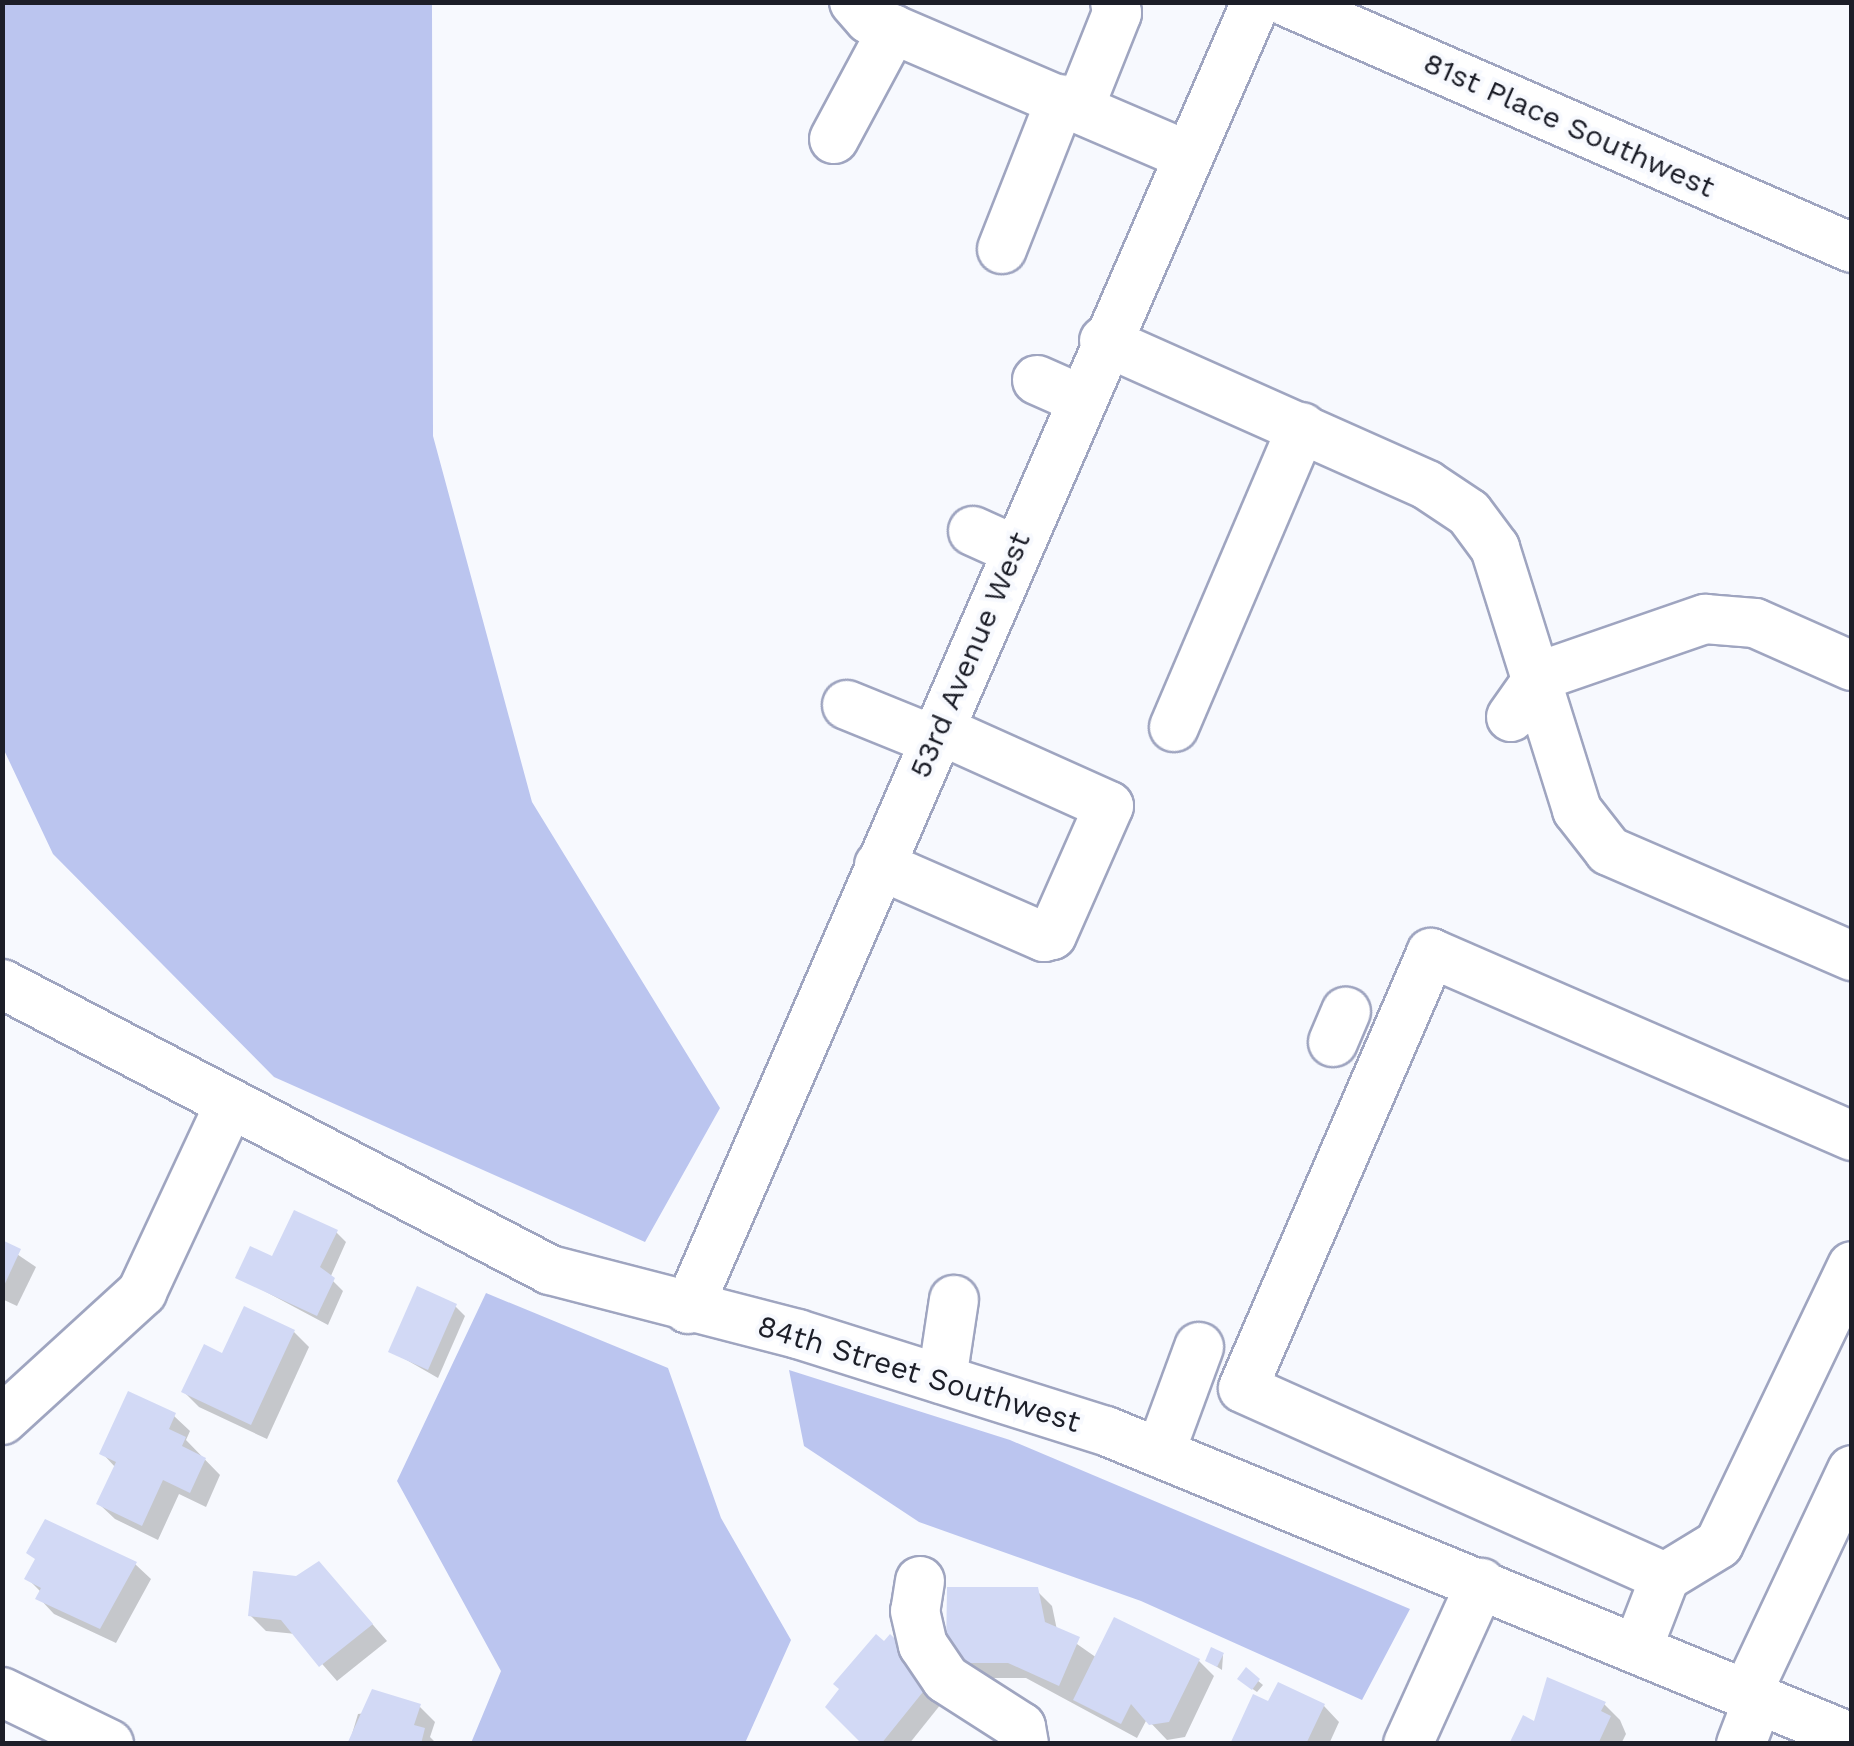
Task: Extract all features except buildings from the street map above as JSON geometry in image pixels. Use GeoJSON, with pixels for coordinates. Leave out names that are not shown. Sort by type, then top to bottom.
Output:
{"type":"FeatureCollection","features":[{"type":"Feature","properties":{"kind":"street"},"geometry":{"type":"LineString","coordinates":[[854,2],[869,19],[1071,102],[1188,156]]}},
{"type":"Feature","properties":{"kind":"street"},"geometry":{"type":"LineString","coordinates":[[1002,249],[1117,13],[1115,2]]}},
{"type":"Feature","properties":{"kind":"street","name":"53rd Avenue West"},"geometry":{"type":"LineString","coordinates":[[688,1309],[935,734],[994,540],[1058,390],[1104,341],[1256,2]]}},
{"type":"Feature","properties":{"kind":"street","name":"81st Place Southwest"},"geometry":{"type":"LineString","coordinates":[[1287,2],[1852,248]]}},
{"type":"Feature","properties":{"kind":"street"},"geometry":{"type":"LineString","coordinates":[[834,139],[893,29]]}},
{"type":"Feature","properties":{"kind":"street"},"geometry":{"type":"LineString","coordinates":[[1104,341],[1427,484],[1469,513],[1495,548],[1540,676],[1577,810],[1609,852],[1852,956]]}},
{"type":"Feature","properties":{"kind":"street"},"geometry":{"type":"LineString","coordinates":[[1174,726],[1302,428]]}},
{"type":"Feature","properties":{"kind":"street"},"geometry":{"type":"LineString","coordinates":[[1511,717],[1540,676],[1704,619],[1756,623],[1852,666]]}},
{"type":"Feature","properties":{"kind":"street"},"geometry":{"type":"LineString","coordinates":[[847,704],[1104,799],[1109,806],[1052,935],[1044,937],[879,865]]}},
{"type":"Feature","properties":{"kind":"street"},"geometry":{"type":"LineString","coordinates":[[1665,1578],[1243,1388],[1431,954],[1852,1136]]}},
{"type":"Feature","properties":{"kind":"street","name":"84th Street Southwest"},"geometry":{"type":"LineString","coordinates":[[2,984],[550,1270],[942,1379],[1160,1453],[1754,1694],[1852,1738]]}},
{"type":"Feature","properties":{"kind":"street"},"geometry":{"type":"LineString","coordinates":[[2,1420],[142,1292],[230,1102]]}},
{"type":"Feature","properties":{"kind":"street"},"geometry":{"type":"LineString","coordinates":[[1638,1647],[1665,1578],[1719,1544],[1852,1266]]}},
{"type":"Feature","properties":{"kind":"street"},"geometry":{"type":"LineString","coordinates":[[942,1379],[954,1300]]}},
{"type":"Feature","properties":{"kind":"street"},"geometry":{"type":"LineString","coordinates":[[1160,1453],[1199,1347]]}},
{"type":"Feature","properties":{"kind":"street"},"geometry":{"type":"LineString","coordinates":[[1741,1744],[1754,1694],[1852,1470]]}},
{"type":"Feature","properties":{"kind":"street"},"geometry":{"type":"LineString","coordinates":[[920,1581],[916,1611],[923,1645],[946,1679],[1021,1727],[1024,1744]]}},
{"type":"Feature","properties":{"kind":"street"},"geometry":{"type":"LineString","coordinates":[[1408,1744],[1481,1583]]}},
{"type":"Feature","properties":{"kind":"street"},"geometry":{"type":"LineString","coordinates":[[2,1692],[109,1744]]}},
{"type":"Feature","properties":{"kind":"shaded area"},"geometry":{"type":"Polygon","coordinates":[[[3,2],[432,3],[433,436],[532,802],[720,1108],[645,1242],[274,1077],[53,854],[3,748],[3,2]]]}},
{"type":"Feature","properties":{"kind":"shaded area"},"geometry":{"type":"Polygon","coordinates":[[[486,1293],[668,1368],[721,1518],[791,1640],[745,1743],[471,1743],[501,1671],[397,1481],[486,1293]]]}},
{"type":"Feature","properties":{"kind":"shaded area"},"geometry":{"type":"Polygon","coordinates":[[[789,1370],[1010,1440],[1410,1609],[1362,1700],[1141,1601],[919,1522],[804,1446],[789,1370]]]}}]}
